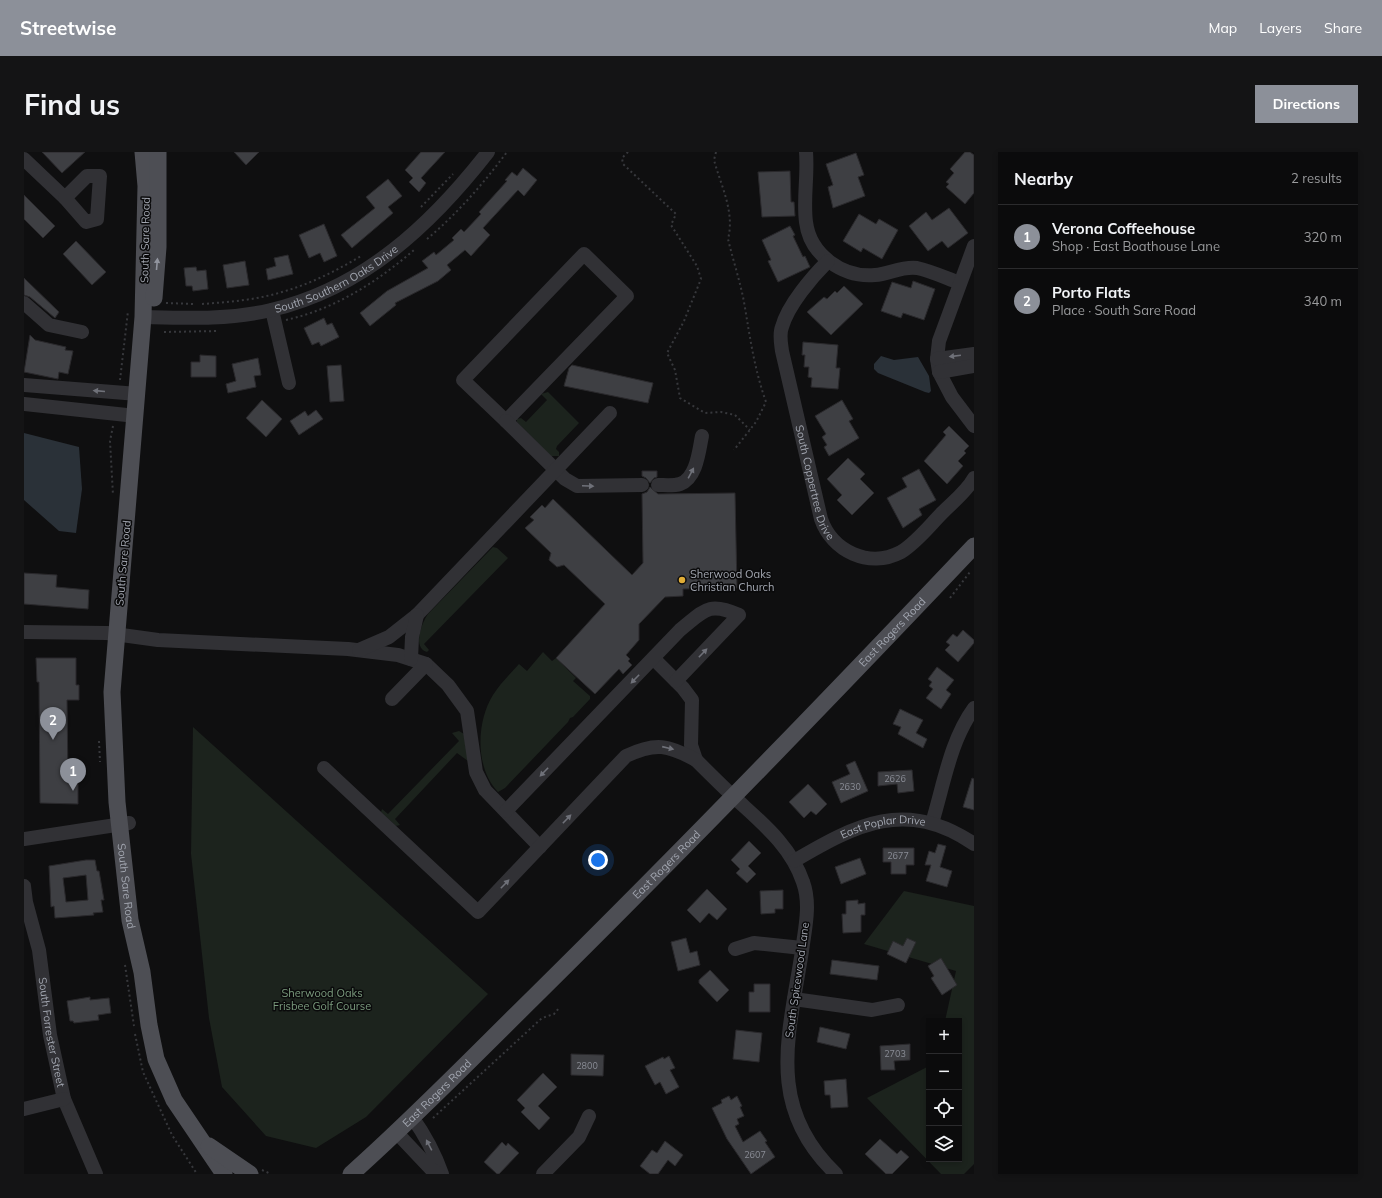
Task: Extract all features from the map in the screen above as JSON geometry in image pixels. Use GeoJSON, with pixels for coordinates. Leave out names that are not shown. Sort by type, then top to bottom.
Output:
{"type":"FeatureCollection","features":[{"type":"Feature","properties":{"kind":"main road","name":"South Sare Road"},"geometry":{"type":"LineString","coordinates":[[143,152],[146,186],[148,317],[122,635],[112,692],[117,802],[125,823],[130,920],[142,972],[149,1025],[156,1059],[174,1100],[224,1174]]}},
{"type":"Feature","properties":{"kind":"main road","name":"South Sare Road"},"geometry":{"type":"LineString","coordinates":[[122,635],[122,565],[138,394],[158,246],[158,152]]}},
{"type":"Feature","properties":{"kind":"main road","name":"East Rogers Road"},"geometry":{"type":"LineString","coordinates":[[351,1174],[397,1133],[734,797],[974,546]]}},
{"type":"Feature","properties":{"kind":"main road","name":"South Sare Road"},"geometry":{"type":"LineString","coordinates":[[204,1144],[217,1150],[250,1174]]}},
{"type":"Feature","properties":{"kind":"street","name":"South Southern Oaks Drive"},"geometry":{"type":"LineString","coordinates":[[148,317],[228,317],[272,310],[332,288],[382,260],[401,245],[439,208],[488,152]]}},
{"type":"Feature","properties":{"kind":"street"},"geometry":{"type":"LineString","coordinates":[[806,152],[806,223],[811,240],[828,261],[841,269],[857,274],[874,275],[901,269],[917,268],[960,283]]}},
{"type":"Feature","properties":{"kind":"street"},"geometry":{"type":"LineString","coordinates":[[24,159],[65,198]]}},
{"type":"Feature","properties":{"kind":"street"},"geometry":{"type":"LineString","coordinates":[[974,246],[939,342],[938,365],[952,397],[974,426]]}},
{"type":"Feature","properties":{"kind":"street"},"geometry":{"type":"LineString","coordinates":[[506,421],[627,296],[584,254],[463,380],[565,479],[577,486],[642,485]]}},
{"type":"Feature","properties":{"kind":"street","name":"South Coppertree Drive"},"geometry":{"type":"LineString","coordinates":[[828,261],[818,271],[791,308],[781,328],[781,334],[782,351],[821,519],[828,536],[845,551],[855,555],[877,558],[895,555],[911,544],[963,492],[974,478]]}},
{"type":"Feature","properties":{"kind":"street"},"geometry":{"type":"LineString","coordinates":[[24,303],[49,325],[82,332]]}},
{"type":"Feature","properties":{"kind":"street"},"geometry":{"type":"LineString","coordinates":[[272,310],[289,383]]}},
{"type":"Feature","properties":{"kind":"street"},"geometry":{"type":"LineString","coordinates":[[938,365],[974,354]]}},
{"type":"Feature","properties":{"kind":"street"},"geometry":{"type":"LineString","coordinates":[[938,365],[974,366]]}},
{"type":"Feature","properties":{"kind":"street"},"geometry":{"type":"LineString","coordinates":[[24,385],[138,394]]}},
{"type":"Feature","properties":{"kind":"street"},"geometry":{"type":"LineString","coordinates":[[24,404],[136,416]]}},
{"type":"Feature","properties":{"kind":"street"},"geometry":{"type":"LineString","coordinates":[[358,650],[389,637],[417,615],[610,412]]}},
{"type":"Feature","properties":{"kind":"street"},"geometry":{"type":"LineString","coordinates":[[658,485],[680,484],[689,478],[695,465],[702,436]]}},
{"type":"Feature","properties":{"kind":"street"},"geometry":{"type":"LineString","coordinates":[[506,811],[654,659],[680,630],[706,609],[723,608],[739,616],[676,681]]}},
{"type":"Feature","properties":{"kind":"street"},"geometry":{"type":"LineString","coordinates":[[411,659],[412,637],[417,615]]}},
{"type":"Feature","properties":{"kind":"street"},"geometry":{"type":"LineString","coordinates":[[24,632],[122,635],[158,640],[358,650],[398,655],[426,664],[448,685],[467,711],[476,772],[485,790],[540,847]]}},
{"type":"Feature","properties":{"kind":"street"},"geometry":{"type":"LineString","coordinates":[[654,659],[692,700],[691,745],[696,760]]}},
{"type":"Feature","properties":{"kind":"street"},"geometry":{"type":"LineString","coordinates":[[392,699],[426,664]]}},
{"type":"Feature","properties":{"kind":"street"},"geometry":{"type":"LineString","coordinates":[[932,823],[957,737],[964,722],[974,708]]}},
{"type":"Feature","properties":{"kind":"street"},"geometry":{"type":"LineString","coordinates":[[324,768],[478,912],[626,756],[655,746],[681,752],[696,760]]}},
{"type":"Feature","properties":{"kind":"street","name":"South Spicewood Lane"},"geometry":{"type":"LineString","coordinates":[[696,760],[776,837],[794,861],[803,882],[807,899],[802,948],[786,1060],[788,1089],[800,1128],[812,1148],[836,1174]]}},
{"type":"Feature","properties":{"kind":"street","name":"East Poplar Drive"},"geometry":{"type":"LineString","coordinates":[[794,861],[846,831],[872,822],[900,819],[932,823],[951,830],[974,844]]}},
{"type":"Feature","properties":{"kind":"street"},"geometry":{"type":"LineString","coordinates":[[24,839],[125,823]]}},
{"type":"Feature","properties":{"kind":"street","name":"South Forrester Street"},"geometry":{"type":"LineString","coordinates":[[24,886],[26,902],[39,950],[50,1035],[64,1099],[96,1174]]}},
{"type":"Feature","properties":{"kind":"street"},"geometry":{"type":"LineString","coordinates":[[735,949],[754,943],[802,948]]}},
{"type":"Feature","properties":{"kind":"street"},"geometry":{"type":"LineString","coordinates":[[794,999],[872,1010],[898,1005]]}},
{"type":"Feature","properties":{"kind":"street"},"geometry":{"type":"LineString","coordinates":[[24,1109],[64,1099]]}},
{"type":"Feature","properties":{"kind":"street"},"geometry":{"type":"LineString","coordinates":[[543,1174],[579,1137],[589,1116]]}},
{"type":"Feature","properties":{"kind":"street"},"geometry":{"type":"LineString","coordinates":[[412,1118],[421,1129],[438,1161],[442,1174]]}},
{"type":"Feature","properties":{"kind":"street"},"geometry":{"type":"LineString","coordinates":[[397,1133],[431,1169],[438,1174]]}},
{"type":"Feature","properties":{"kind":"path"},"geometry":{"type":"LineString","coordinates":[[628,152],[622,158],[623,164],[676,214],[671,225],[697,266],[702,279],[684,321],[667,353],[675,370],[680,398],[705,413],[721,412],[735,415],[750,430]]}},
{"type":"Feature","properties":{"kind":"path"},"geometry":{"type":"LineString","coordinates":[[716,152],[714,160],[730,211],[730,246],[744,303],[747,332],[758,382],[766,402],[750,430],[734,450]]}},
{"type":"Feature","properties":{"kind":"path"},"geometry":{"type":"LineString","coordinates":[[419,209],[455,171]]}},
{"type":"Feature","properties":{"kind":"path"},"geometry":{"type":"LineString","coordinates":[[165,303],[208,304],[239,301],[282,292],[333,272],[366,253]]}},
{"type":"Feature","properties":{"kind":"path"},"geometry":{"type":"LineString","coordinates":[[950,598],[965,581],[971,570]]}},
{"type":"Feature","properties":{"kind":"path"},"geometry":{"type":"LineString","coordinates":[[433,1118],[542,1018],[554,1014],[559,1008]]}},
{"type":"Feature","properties":{"kind":"green space"},"geometry":{"type":"Polygon","coordinates":[[[548,392],[579,423],[557,446],[556,449],[559,452],[559,456],[551,456],[517,422],[517,419],[521,418],[526,422],[547,400],[541,394],[548,392]]]}},
{"type":"Feature","properties":{"kind":"green space"},"geometry":{"type":"Polygon","coordinates":[[[493,547],[497,548],[508,558],[424,644],[429,650],[427,652],[422,650],[419,640],[421,628],[428,614],[493,547]]]}},
{"type":"Feature","properties":{"kind":"green space"},"geometry":{"type":"Polygon","coordinates":[[[543,652],[552,661],[556,658],[576,678],[573,681],[590,696],[590,699],[573,717],[570,718],[568,722],[505,788],[498,792],[490,782],[485,771],[482,758],[480,745],[483,718],[493,695],[519,664],[527,671],[543,652]]]}},
{"type":"Feature","properties":{"kind":"green space","name":"Sherwood Oaks Frisbee Golf Course"},"geometry":{"type":"Polygon","coordinates":[[[193,727],[488,994],[366,1117],[316,1148],[266,1136],[222,1087],[209,1018],[191,854],[193,727]]]}},
{"type":"Feature","properties":{"kind":"green space"},"geometry":{"type":"Polygon","coordinates":[[[459,731],[464,734],[468,761],[457,753],[395,819],[400,825],[396,826],[381,812],[382,809],[388,814],[459,741],[452,733],[459,731]]]}},
{"type":"Feature","properties":{"kind":"green space"},"geometry":{"type":"Polygon","coordinates":[[[904,891],[974,906],[974,1164],[964,1174],[941,1174],[929,1162],[962,1162],[962,1018],[946,1018],[956,971],[864,944],[904,891]]]}},
{"type":"Feature","properties":{"kind":"green space"},"geometry":{"type":"Polygon","coordinates":[[[926,1068],[926,1159],[867,1098],[926,1068]]]}},
{"type":"Feature","properties":{"kind":"shaded area"},"geometry":{"type":"Polygon","coordinates":[[[881,356],[894,360],[918,357],[929,376],[931,391],[929,393],[925,392],[878,373],[874,369],[874,364],[881,356]]]}},
{"type":"Feature","properties":{"kind":"shaded area"},"geometry":{"type":"Polygon","coordinates":[[[24,433],[79,447],[82,489],[76,533],[59,531],[24,500],[24,433]]]}},
{"type":"Feature","properties":{"kind":"building"},"geometry":{"type":"Polygon","coordinates":[[[42,152],[85,152],[62,173],[42,152]]]}},
{"type":"Feature","properties":{"kind":"building"},"geometry":{"type":"Polygon","coordinates":[[[234,152],[259,152],[246,165],[234,152]]]}},
{"type":"Feature","properties":{"kind":"building"},"geometry":{"type":"Polygon","coordinates":[[[421,152],[445,152],[421,178],[426,183],[419,192],[409,182],[413,178],[405,170],[421,152]]]}},
{"type":"Feature","properties":{"kind":"building"},"geometry":{"type":"Polygon","coordinates":[[[965,152],[970,152],[974,155],[974,193],[965,204],[946,187],[949,184],[946,182],[954,173],[950,169],[965,152]]]}},
{"type":"Feature","properties":{"kind":"building"},"geometry":{"type":"Polygon","coordinates":[[[856,153],[864,175],[858,177],[865,196],[833,208],[828,187],[833,185],[826,164],[856,153]]]}},
{"type":"Feature","properties":{"kind":"building"},"geometry":{"type":"Polygon","coordinates":[[[523,168],[537,180],[524,196],[518,190],[483,228],[490,235],[471,256],[465,250],[447,265],[451,270],[438,281],[395,303],[396,305],[370,326],[360,313],[387,291],[428,268],[422,261],[434,252],[436,255],[454,240],[452,238],[461,229],[464,232],[481,214],[479,212],[507,181],[505,180],[512,172],[517,176],[523,168]]]}},
{"type":"Feature","properties":{"kind":"building"},"geometry":{"type":"Polygon","coordinates":[[[790,171],[791,202],[794,202],[795,216],[762,217],[758,172],[790,171]]]}},
{"type":"Feature","properties":{"kind":"building"},"geometry":{"type":"Polygon","coordinates":[[[388,179],[402,196],[388,207],[393,213],[352,248],[341,235],[375,208],[366,197],[388,179]]]}},
{"type":"Feature","properties":{"kind":"building"},"geometry":{"type":"Polygon","coordinates":[[[24,195],[55,226],[43,238],[24,219],[24,195]]]}},
{"type":"Feature","properties":{"kind":"building"},"geometry":{"type":"Polygon","coordinates":[[[949,208],[968,233],[948,248],[942,241],[928,251],[909,226],[926,212],[932,220],[949,208]]]}},
{"type":"Feature","properties":{"kind":"building"},"geometry":{"type":"Polygon","coordinates":[[[859,214],[876,224],[879,219],[898,230],[882,259],[863,248],[861,252],[843,241],[859,214]]]}},
{"type":"Feature","properties":{"kind":"building"},"geometry":{"type":"Polygon","coordinates":[[[324,224],[337,256],[324,262],[320,253],[309,258],[299,235],[324,224]]]}},
{"type":"Feature","properties":{"kind":"building"},"geometry":{"type":"Polygon","coordinates":[[[790,226],[803,257],[805,256],[810,267],[778,282],[768,261],[771,260],[762,240],[790,226]]]}},
{"type":"Feature","properties":{"kind":"building"},"geometry":{"type":"Polygon","coordinates":[[[76,241],[106,272],[92,285],[63,254],[76,241]]]}},
{"type":"Feature","properties":{"kind":"building"},"geometry":{"type":"Polygon","coordinates":[[[288,255],[293,274],[268,280],[266,269],[276,266],[274,258],[288,255]]]}},
{"type":"Feature","properties":{"kind":"building"},"geometry":{"type":"Polygon","coordinates":[[[245,261],[249,285],[227,288],[223,265],[245,261]]]}},
{"type":"Feature","properties":{"kind":"building"},"geometry":{"type":"Polygon","coordinates":[[[196,267],[197,271],[206,270],[208,289],[193,291],[192,286],[186,286],[184,268],[196,267]]]}},
{"type":"Feature","properties":{"kind":"building"},"geometry":{"type":"Polygon","coordinates":[[[24,278],[59,312],[55,318],[30,297],[24,295],[24,278]]]}},
{"type":"Feature","properties":{"kind":"building"},"geometry":{"type":"Polygon","coordinates":[[[913,281],[935,289],[924,320],[903,313],[901,318],[881,311],[892,282],[911,288],[913,281]]]}},
{"type":"Feature","properties":{"kind":"building"},"geometry":{"type":"Polygon","coordinates":[[[844,286],[863,304],[831,335],[807,312],[824,297],[827,299],[835,291],[837,293],[844,286]]]}},
{"type":"Feature","properties":{"kind":"building"},"geometry":{"type":"Polygon","coordinates":[[[324,318],[327,325],[332,323],[339,337],[321,346],[319,342],[312,345],[304,328],[324,318]]]}},
{"type":"Feature","properties":{"kind":"building"},"geometry":{"type":"Polygon","coordinates":[[[30,335],[35,340],[66,347],[65,350],[73,351],[68,374],[59,372],[58,379],[24,372],[30,335]]]}},
{"type":"Feature","properties":{"kind":"building"},"geometry":{"type":"Polygon","coordinates":[[[803,342],[838,345],[836,368],[840,368],[838,389],[811,387],[812,378],[808,377],[809,367],[804,367],[805,355],[802,355],[803,342]]]}},
{"type":"Feature","properties":{"kind":"building"},"geometry":{"type":"Polygon","coordinates":[[[200,355],[216,356],[216,377],[191,377],[191,362],[200,362],[200,355]]]}},
{"type":"Feature","properties":{"kind":"building"},"geometry":{"type":"Polygon","coordinates":[[[258,358],[261,375],[254,376],[256,387],[228,393],[226,384],[236,381],[232,364],[258,358]]]}},
{"type":"Feature","properties":{"kind":"building"},"geometry":{"type":"Polygon","coordinates":[[[341,365],[344,401],[330,402],[327,366],[341,365]]]}},
{"type":"Feature","properties":{"kind":"building"},"geometry":{"type":"Polygon","coordinates":[[[572,365],[653,383],[648,403],[564,386],[569,368],[572,365]]]}},
{"type":"Feature","properties":{"kind":"building"},"geometry":{"type":"Polygon","coordinates":[[[262,400],[282,419],[266,437],[246,418],[262,400]]]}},
{"type":"Feature","properties":{"kind":"building"},"geometry":{"type":"Polygon","coordinates":[[[842,400],[853,419],[849,421],[859,438],[829,456],[824,447],[827,445],[822,437],[826,434],[815,416],[842,400]]]}},
{"type":"Feature","properties":{"kind":"building"},"geometry":{"type":"Polygon","coordinates":[[[316,410],[323,419],[299,435],[290,421],[305,411],[308,416],[316,410]]]}},
{"type":"Feature","properties":{"kind":"building"},"geometry":{"type":"Polygon","coordinates":[[[949,426],[969,446],[964,451],[966,453],[958,461],[963,466],[947,484],[924,461],[946,435],[943,432],[949,426]]]}},
{"type":"Feature","properties":{"kind":"building"},"geometry":{"type":"Polygon","coordinates":[[[848,458],[865,474],[860,479],[874,493],[852,515],[837,500],[842,495],[827,479],[848,458]]]}},
{"type":"Feature","properties":{"kind":"building"},"geometry":{"type":"Polygon","coordinates":[[[919,469],[936,500],[919,509],[922,515],[903,528],[887,498],[907,487],[902,478],[919,469]]]}},
{"type":"Feature","properties":{"kind":"building"},"geometry":{"type":"Polygon","coordinates":[[[642,471],[657,471],[657,477],[650,483],[642,476],[642,471]]]}},
{"type":"Feature","properties":{"kind":"building","name":"Sherwood Oaks Christian Church"},"geometry":{"type":"Polygon","coordinates":[[[650,487],[658,494],[735,493],[737,588],[683,589],[683,596],[665,597],[639,624],[639,640],[626,655],[630,659],[628,661],[632,665],[623,674],[619,669],[595,694],[556,658],[605,604],[564,565],[557,567],[549,560],[551,553],[525,528],[534,520],[530,517],[542,505],[545,508],[553,499],[632,575],[643,563],[642,494],[647,492],[650,487]]]}},
{"type":"Feature","properties":{"kind":"building"},"geometry":{"type":"Polygon","coordinates":[[[24,573],[57,575],[56,587],[89,590],[88,609],[24,604],[24,573]]]}},
{"type":"Feature","properties":{"kind":"building"},"geometry":{"type":"Polygon","coordinates":[[[963,630],[974,640],[974,643],[958,662],[945,650],[950,645],[946,642],[953,634],[957,637],[963,630]]]}},
{"type":"Feature","properties":{"kind":"building"},"geometry":{"type":"Polygon","coordinates":[[[36,658],[76,658],[76,685],[79,685],[79,700],[67,700],[68,780],[78,780],[78,804],[40,803],[39,682],[37,682],[36,658]]]}},
{"type":"Feature","properties":{"kind":"building"},"geometry":{"type":"Polygon","coordinates":[[[937,667],[954,680],[946,690],[951,694],[941,709],[926,698],[933,689],[929,686],[932,682],[928,679],[937,667]]]}},
{"type":"Feature","properties":{"kind":"building"},"geometry":{"type":"Polygon","coordinates":[[[900,709],[923,720],[916,733],[927,739],[923,748],[898,734],[901,727],[893,724],[900,709]]]}},
{"type":"Feature","properties":{"kind":"building"},"geometry":{"type":"Polygon","coordinates":[[[855,761],[868,791],[841,803],[832,782],[850,774],[846,765],[855,761]]]}},
{"type":"Feature","properties":{"kind":"building"},"geometry":{"type":"Polygon","coordinates":[[[912,770],[914,791],[898,793],[897,784],[878,786],[878,772],[912,770]]]}},
{"type":"Feature","properties":{"kind":"building"},"geometry":{"type":"Polygon","coordinates":[[[972,778],[974,779],[974,810],[963,807],[972,778]]]}},
{"type":"Feature","properties":{"kind":"building"},"geometry":{"type":"Polygon","coordinates":[[[808,784],[827,804],[816,815],[811,811],[804,818],[789,802],[808,784]]]}},
{"type":"Feature","properties":{"kind":"building"},"geometry":{"type":"Polygon","coordinates":[[[749,841],[761,853],[748,866],[756,874],[747,883],[736,873],[740,869],[731,860],[749,841]]]}},
{"type":"Feature","properties":{"kind":"building"},"geometry":{"type":"Polygon","coordinates":[[[938,844],[946,846],[940,867],[952,871],[947,887],[926,881],[931,865],[925,865],[929,851],[935,853],[938,844]]]}},
{"type":"Feature","properties":{"kind":"building"},"geometry":{"type":"Polygon","coordinates":[[[883,848],[914,848],[914,865],[906,865],[906,874],[891,874],[891,862],[883,862],[883,848]]]}},
{"type":"Feature","properties":{"kind":"building"},"geometry":{"type":"Polygon","coordinates":[[[860,858],[866,874],[841,884],[835,867],[860,858]]]}},
{"type":"Feature","properties":{"kind":"building"},"geometry":{"type":"Polygon","coordinates":[[[95,860],[97,871],[99,871],[104,900],[101,900],[103,912],[93,913],[94,915],[55,918],[54,906],[51,907],[49,866],[95,860]],[[86,875],[63,878],[66,902],[88,900],[86,875]]]}},
{"type":"Feature","properties":{"kind":"building"},"geometry":{"type":"Polygon","coordinates":[[[707,889],[727,909],[717,920],[709,913],[700,923],[687,910],[707,889]]]}},
{"type":"Feature","properties":{"kind":"building"},"geometry":{"type":"Polygon","coordinates":[[[783,890],[783,909],[775,909],[775,913],[761,914],[760,891],[783,890]]]}},
{"type":"Feature","properties":{"kind":"building"},"geometry":{"type":"Polygon","coordinates":[[[858,900],[858,904],[865,903],[865,915],[861,915],[861,932],[843,933],[842,914],[846,914],[846,901],[858,900]]]}},
{"type":"Feature","properties":{"kind":"building"},"geometry":{"type":"Polygon","coordinates":[[[686,938],[690,953],[697,951],[700,965],[678,971],[671,942],[686,938]]]}},
{"type":"Feature","properties":{"kind":"building"},"geometry":{"type":"Polygon","coordinates":[[[907,938],[916,942],[906,963],[887,954],[893,941],[903,946],[907,938]]]}},
{"type":"Feature","properties":{"kind":"building"},"geometry":{"type":"Polygon","coordinates":[[[941,958],[957,985],[942,995],[931,978],[934,976],[928,966],[941,958]]]}},
{"type":"Feature","properties":{"kind":"building"},"geometry":{"type":"Polygon","coordinates":[[[832,960],[879,966],[877,980],[830,974],[832,960]]]}},
{"type":"Feature","properties":{"kind":"building"},"geometry":{"type":"Polygon","coordinates":[[[710,970],[729,990],[717,1002],[699,983],[699,980],[710,970]]]}},
{"type":"Feature","properties":{"kind":"building"},"geometry":{"type":"Polygon","coordinates":[[[754,984],[770,984],[770,1012],[749,1012],[749,992],[754,992],[754,984]]]}},
{"type":"Feature","properties":{"kind":"building"},"geometry":{"type":"Polygon","coordinates":[[[90,997],[90,1000],[109,998],[111,1013],[98,1015],[99,1020],[74,1023],[73,1021],[70,1021],[67,1001],[90,997]]]}},
{"type":"Feature","properties":{"kind":"building"},"geometry":{"type":"Polygon","coordinates":[[[820,1027],[850,1034],[846,1049],[817,1042],[820,1027]]]}},
{"type":"Feature","properties":{"kind":"building"},"geometry":{"type":"Polygon","coordinates":[[[736,1030],[762,1033],[759,1062],[733,1059],[736,1030]]]}},
{"type":"Feature","properties":{"kind":"building"},"geometry":{"type":"Polygon","coordinates":[[[910,1044],[910,1060],[894,1061],[895,1070],[881,1070],[880,1046],[910,1044]]]}},
{"type":"Feature","properties":{"kind":"building"},"geometry":{"type":"Polygon","coordinates":[[[571,1054],[604,1055],[603,1076],[571,1075],[571,1054]]]}},
{"type":"Feature","properties":{"kind":"building"},"geometry":{"type":"Polygon","coordinates":[[[669,1056],[675,1068],[670,1070],[679,1087],[666,1094],[660,1082],[655,1085],[645,1066],[663,1057],[664,1059],[669,1056]]]}},
{"type":"Feature","properties":{"kind":"building"},"geometry":{"type":"Polygon","coordinates":[[[543,1073],[557,1087],[538,1106],[550,1118],[539,1130],[521,1112],[525,1108],[517,1100],[543,1073]]]}},
{"type":"Feature","properties":{"kind":"building"},"geometry":{"type":"Polygon","coordinates":[[[846,1079],[848,1107],[831,1108],[830,1095],[825,1095],[824,1081],[846,1079]]]}},
{"type":"Feature","properties":{"kind":"building"},"geometry":{"type":"Polygon","coordinates":[[[729,1096],[731,1100],[737,1096],[742,1106],[740,1107],[744,1116],[737,1119],[739,1124],[735,1126],[743,1142],[760,1131],[775,1157],[751,1174],[727,1139],[712,1108],[722,1103],[721,1100],[729,1096]]]}},
{"type":"Feature","properties":{"kind":"building"},"geometry":{"type":"Polygon","coordinates":[[[880,1139],[897,1154],[901,1150],[909,1157],[892,1174],[886,1174],[865,1154],[880,1139]]]}},
{"type":"Feature","properties":{"kind":"building"},"geometry":{"type":"Polygon","coordinates":[[[665,1141],[683,1155],[675,1166],[668,1160],[658,1174],[650,1174],[640,1166],[652,1150],[657,1153],[665,1141]]]}},
{"type":"Feature","properties":{"kind":"building"},"geometry":{"type":"Polygon","coordinates":[[[502,1142],[506,1146],[508,1143],[519,1153],[499,1174],[497,1174],[484,1162],[502,1142]]]}},
{"type":"Feature","properties":{"kind":"place","name":"Sherwood Oaks Christian Church"},"geometry":{"type":"Point","coordinates":[682,580]}},
{"type":"Feature","properties":{"kind":"place","name":"Porto Flats"},"geometry":{"type":"Point","coordinates":[53,740]}},
{"type":"Feature","properties":{"kind":"place","name":"Verona Coffeehouse"},"geometry":{"type":"Point","coordinates":[73,791]}}]}
